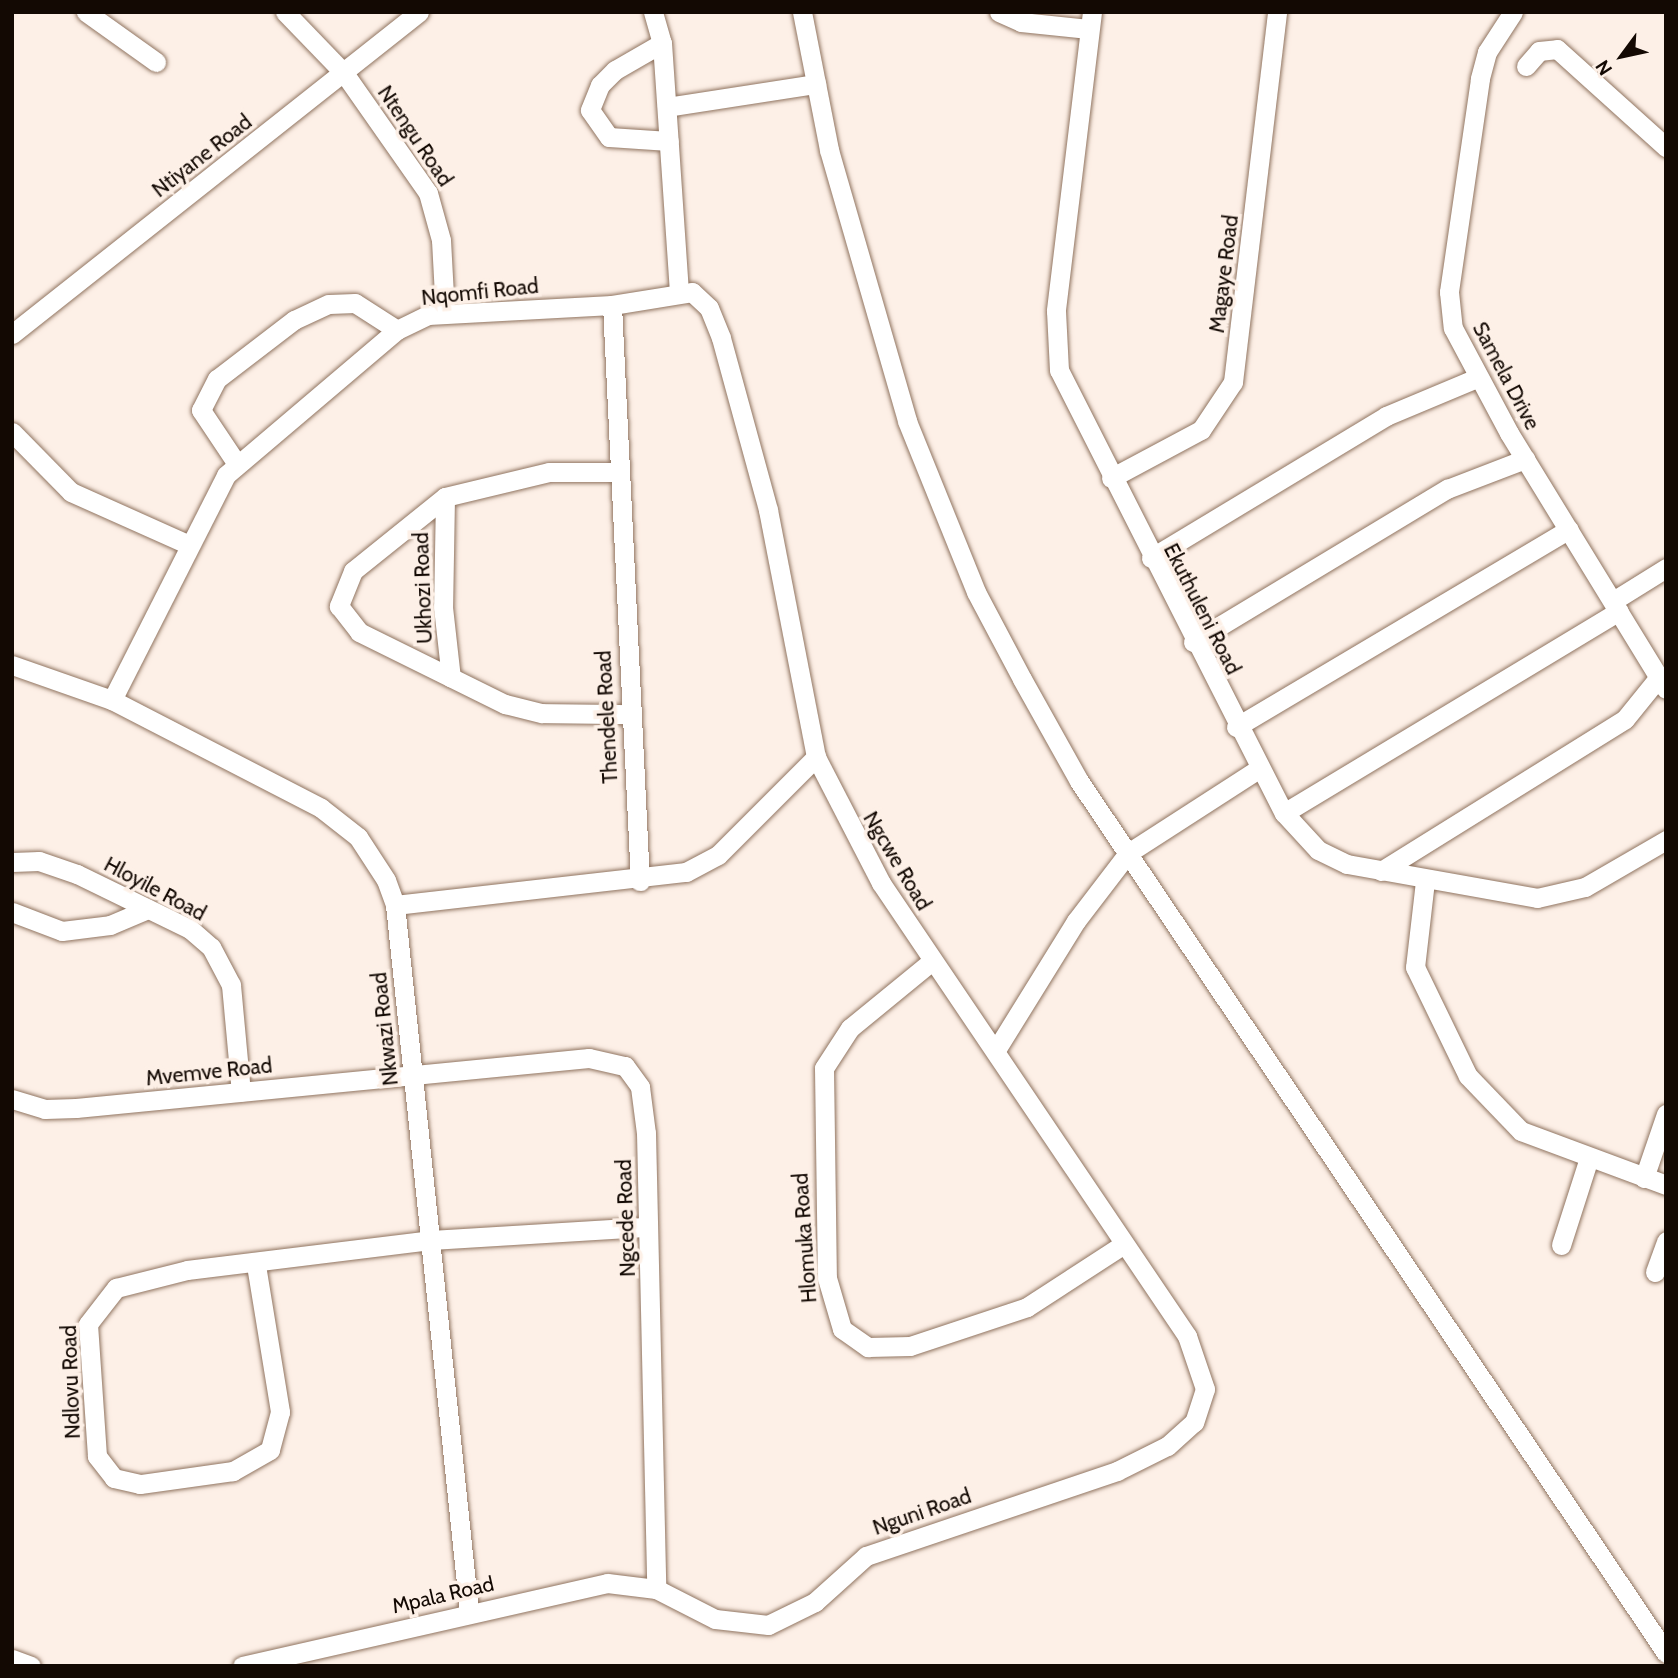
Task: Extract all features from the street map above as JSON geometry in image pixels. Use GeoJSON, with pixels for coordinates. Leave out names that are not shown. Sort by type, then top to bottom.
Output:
{"type":"FeatureCollection","features":[{"type":"Feature","properties":{"kind":"street"},"geometry":{"type":"LineString","coordinates":[[86,12],[156,62]]}},
{"type":"Feature","properties":{"kind":"street","name":"Ntengu Road"},"geometry":{"type":"LineString","coordinates":[[285,12],[344,73],[436,211],[446,313]]}},
{"type":"Feature","properties":{"kind":"street","name":"Ntiyane Road"},"geometry":{"type":"LineString","coordinates":[[12,334],[419,12]]}},
{"type":"Feature","properties":{"kind":"street"},"geometry":{"type":"LineString","coordinates":[[653,12],[662,43],[678,292]]}},
{"type":"Feature","properties":{"kind":"street"},"geometry":{"type":"LineString","coordinates":[[802,12],[816,84],[867,297],[940,508],[1022,679],[1128,853],[1666,1653]]}},
{"type":"Feature","properties":{"kind":"street"},"geometry":{"type":"LineString","coordinates":[[999,12],[1021,22],[1091,20]]}},
{"type":"Feature","properties":{"kind":"street","name":"Magaye Road"},"geometry":{"type":"LineString","coordinates":[[1111,478],[1201,430],[1233,382],[1277,12]]}},
{"type":"Feature","properties":{"kind":"street","name":"Samela Drive"},"geometry":{"type":"LineString","coordinates":[[1513,12],[1487,52],[1480,79],[1449,292],[1453,328],[1477,377],[1525,459],[1662,683]]}},
{"type":"Feature","properties":{"kind":"street","name":"Ekuthuleni Road"},"geometry":{"type":"LineString","coordinates":[[1091,20],[1054,344],[1070,402],[1258,770],[1284,813],[1318,850],[1381,871],[1511,896],[1562,894],[1666,840]]}},
{"type":"Feature","properties":{"kind":"street"},"geometry":{"type":"LineString","coordinates":[[662,43],[615,70],[600,85],[590,110],[609,137],[669,141]]}},
{"type":"Feature","properties":{"kind":"street"},"geometry":{"type":"LineString","coordinates":[[1526,66],[1539,51],[1557,49],[1666,147]]}},
{"type":"Feature","properties":{"kind":"street"},"geometry":{"type":"LineString","coordinates":[[667,107],[816,84]]}},
{"type":"Feature","properties":{"kind":"street","name":"Nqomfi Road"},"geometry":{"type":"LineString","coordinates":[[112,700],[187,544],[237,464],[397,330],[446,313],[612,305],[678,292]]}},
{"type":"Feature","properties":{"kind":"street","name":"Ngcwe Road"},"geometry":{"type":"LineString","coordinates":[[678,292],[692,292],[709,308],[728,360],[768,510],[816,757],[849,827],[932,961],[996,1050],[1121,1246],[1187,1336],[1203,1368],[1203,1404]]}},
{"type":"Feature","properties":{"kind":"street"},"geometry":{"type":"LineString","coordinates":[[237,464],[201,410],[217,379],[295,320],[328,304],[355,303],[397,330]]}},
{"type":"Feature","properties":{"kind":"street","name":"Thendele Road"},"geometry":{"type":"LineString","coordinates":[[612,305],[628,714],[640,881]]}},
{"type":"Feature","properties":{"kind":"street"},"geometry":{"type":"LineString","coordinates":[[1151,558],[1386,416],[1477,377]]}},
{"type":"Feature","properties":{"kind":"street"},"geometry":{"type":"LineString","coordinates":[[12,432],[71,492],[187,544]]}},
{"type":"Feature","properties":{"kind":"street"},"geometry":{"type":"LineString","coordinates":[[1193,642],[1447,489],[1525,459]]}},
{"type":"Feature","properties":{"kind":"street","name":"Ukhozi Road"},"geometry":{"type":"LineString","coordinates":[[618,472],[549,472],[445,497],[353,570],[339,606],[359,632],[505,704],[542,713],[628,714]]}},
{"type":"Feature","properties":{"kind":"street","name":"Ukhozi Road"},"geometry":{"type":"LineString","coordinates":[[445,497],[443,607],[451,678]]}},
{"type":"Feature","properties":{"kind":"street"},"geometry":{"type":"LineString","coordinates":[[1236,727],[1569,529]]}},
{"type":"Feature","properties":{"kind":"street"},"geometry":{"type":"LineString","coordinates":[[1284,813],[1616,606],[1666,568]]}},
{"type":"Feature","properties":{"kind":"street","name":"Nkwazi Road"},"geometry":{"type":"LineString","coordinates":[[12,665],[112,700],[321,808],[358,837],[395,905],[469,1612]]}},
{"type":"Feature","properties":{"kind":"street"},"geometry":{"type":"LineString","coordinates":[[1381,871],[1625,719],[1662,683]]}},
{"type":"Feature","properties":{"kind":"street"},"geometry":{"type":"LineString","coordinates":[[395,905],[640,881],[686,872],[718,855],[816,757]]}},
{"type":"Feature","properties":{"kind":"street"},"geometry":{"type":"LineString","coordinates":[[996,1050],[1076,921],[1128,853],[1258,770]]}},
{"type":"Feature","properties":{"kind":"street","name":"Hloyile Road"},"geometry":{"type":"LineString","coordinates":[[12,862],[39,861],[77,874],[190,929],[228,971],[241,1092]]}},
{"type":"Feature","properties":{"kind":"street"},"geometry":{"type":"LineString","coordinates":[[1425,881],[1415,967],[1439,1027],[1468,1076],[1521,1131],[1666,1185]]}},
{"type":"Feature","properties":{"kind":"street"},"geometry":{"type":"LineString","coordinates":[[12,912],[62,931],[110,925],[148,909]]}},
{"type":"Feature","properties":{"kind":"street","name":"Hlomuka Road"},"geometry":{"type":"LineString","coordinates":[[932,961],[850,1028],[824,1068],[827,1278],[842,1329],[868,1347],[911,1346],[1027,1307],[1069,1285],[1121,1246]]}},
{"type":"Feature","properties":{"kind":"street","name":"Ngcede Road"},"geometry":{"type":"LineString","coordinates":[[413,1076],[590,1058],[625,1066],[644,1105],[647,1227],[657,1400],[656,1589]]}},
{"type":"Feature","properties":{"kind":"street","name":"Mvemve Road"},"geometry":{"type":"LineString","coordinates":[[12,1099],[45,1109],[413,1076]]}},
{"type":"Feature","properties":{"kind":"street"},"geometry":{"type":"LineString","coordinates":[[1644,1178],[1666,1114]]}},
{"type":"Feature","properties":{"kind":"street"},"geometry":{"type":"LineString","coordinates":[[1561,1245],[1589,1158]]}},
{"type":"Feature","properties":{"kind":"street","name":"Ndlovu Road"},"geometry":{"type":"LineString","coordinates":[[256,1265],[280,1412],[271,1450],[233,1471],[140,1484],[114,1478],[97,1456],[92,1312],[129,1284],[256,1265],[432,1240],[647,1227]]}},
{"type":"Feature","properties":{"kind":"street"},"geometry":{"type":"LineString","coordinates":[[1655,1272],[1666,1241]]}},
{"type":"Feature","properties":{"kind":"street","name":"Nguni Road"},"geometry":{"type":"LineString","coordinates":[[656,1589],[715,1619],[768,1625],[815,1602],[866,1556],[1117,1471],[1167,1446],[1203,1404]]}},
{"type":"Feature","properties":{"kind":"street","name":"Mpala Road"},"geometry":{"type":"LineString","coordinates":[[242,1666],[469,1612],[607,1583],[656,1589]]}},
{"type":"Feature","properties":{"kind":"street"},"geometry":{"type":"LineString","coordinates":[[12,1658],[31,1666]]}}]}
